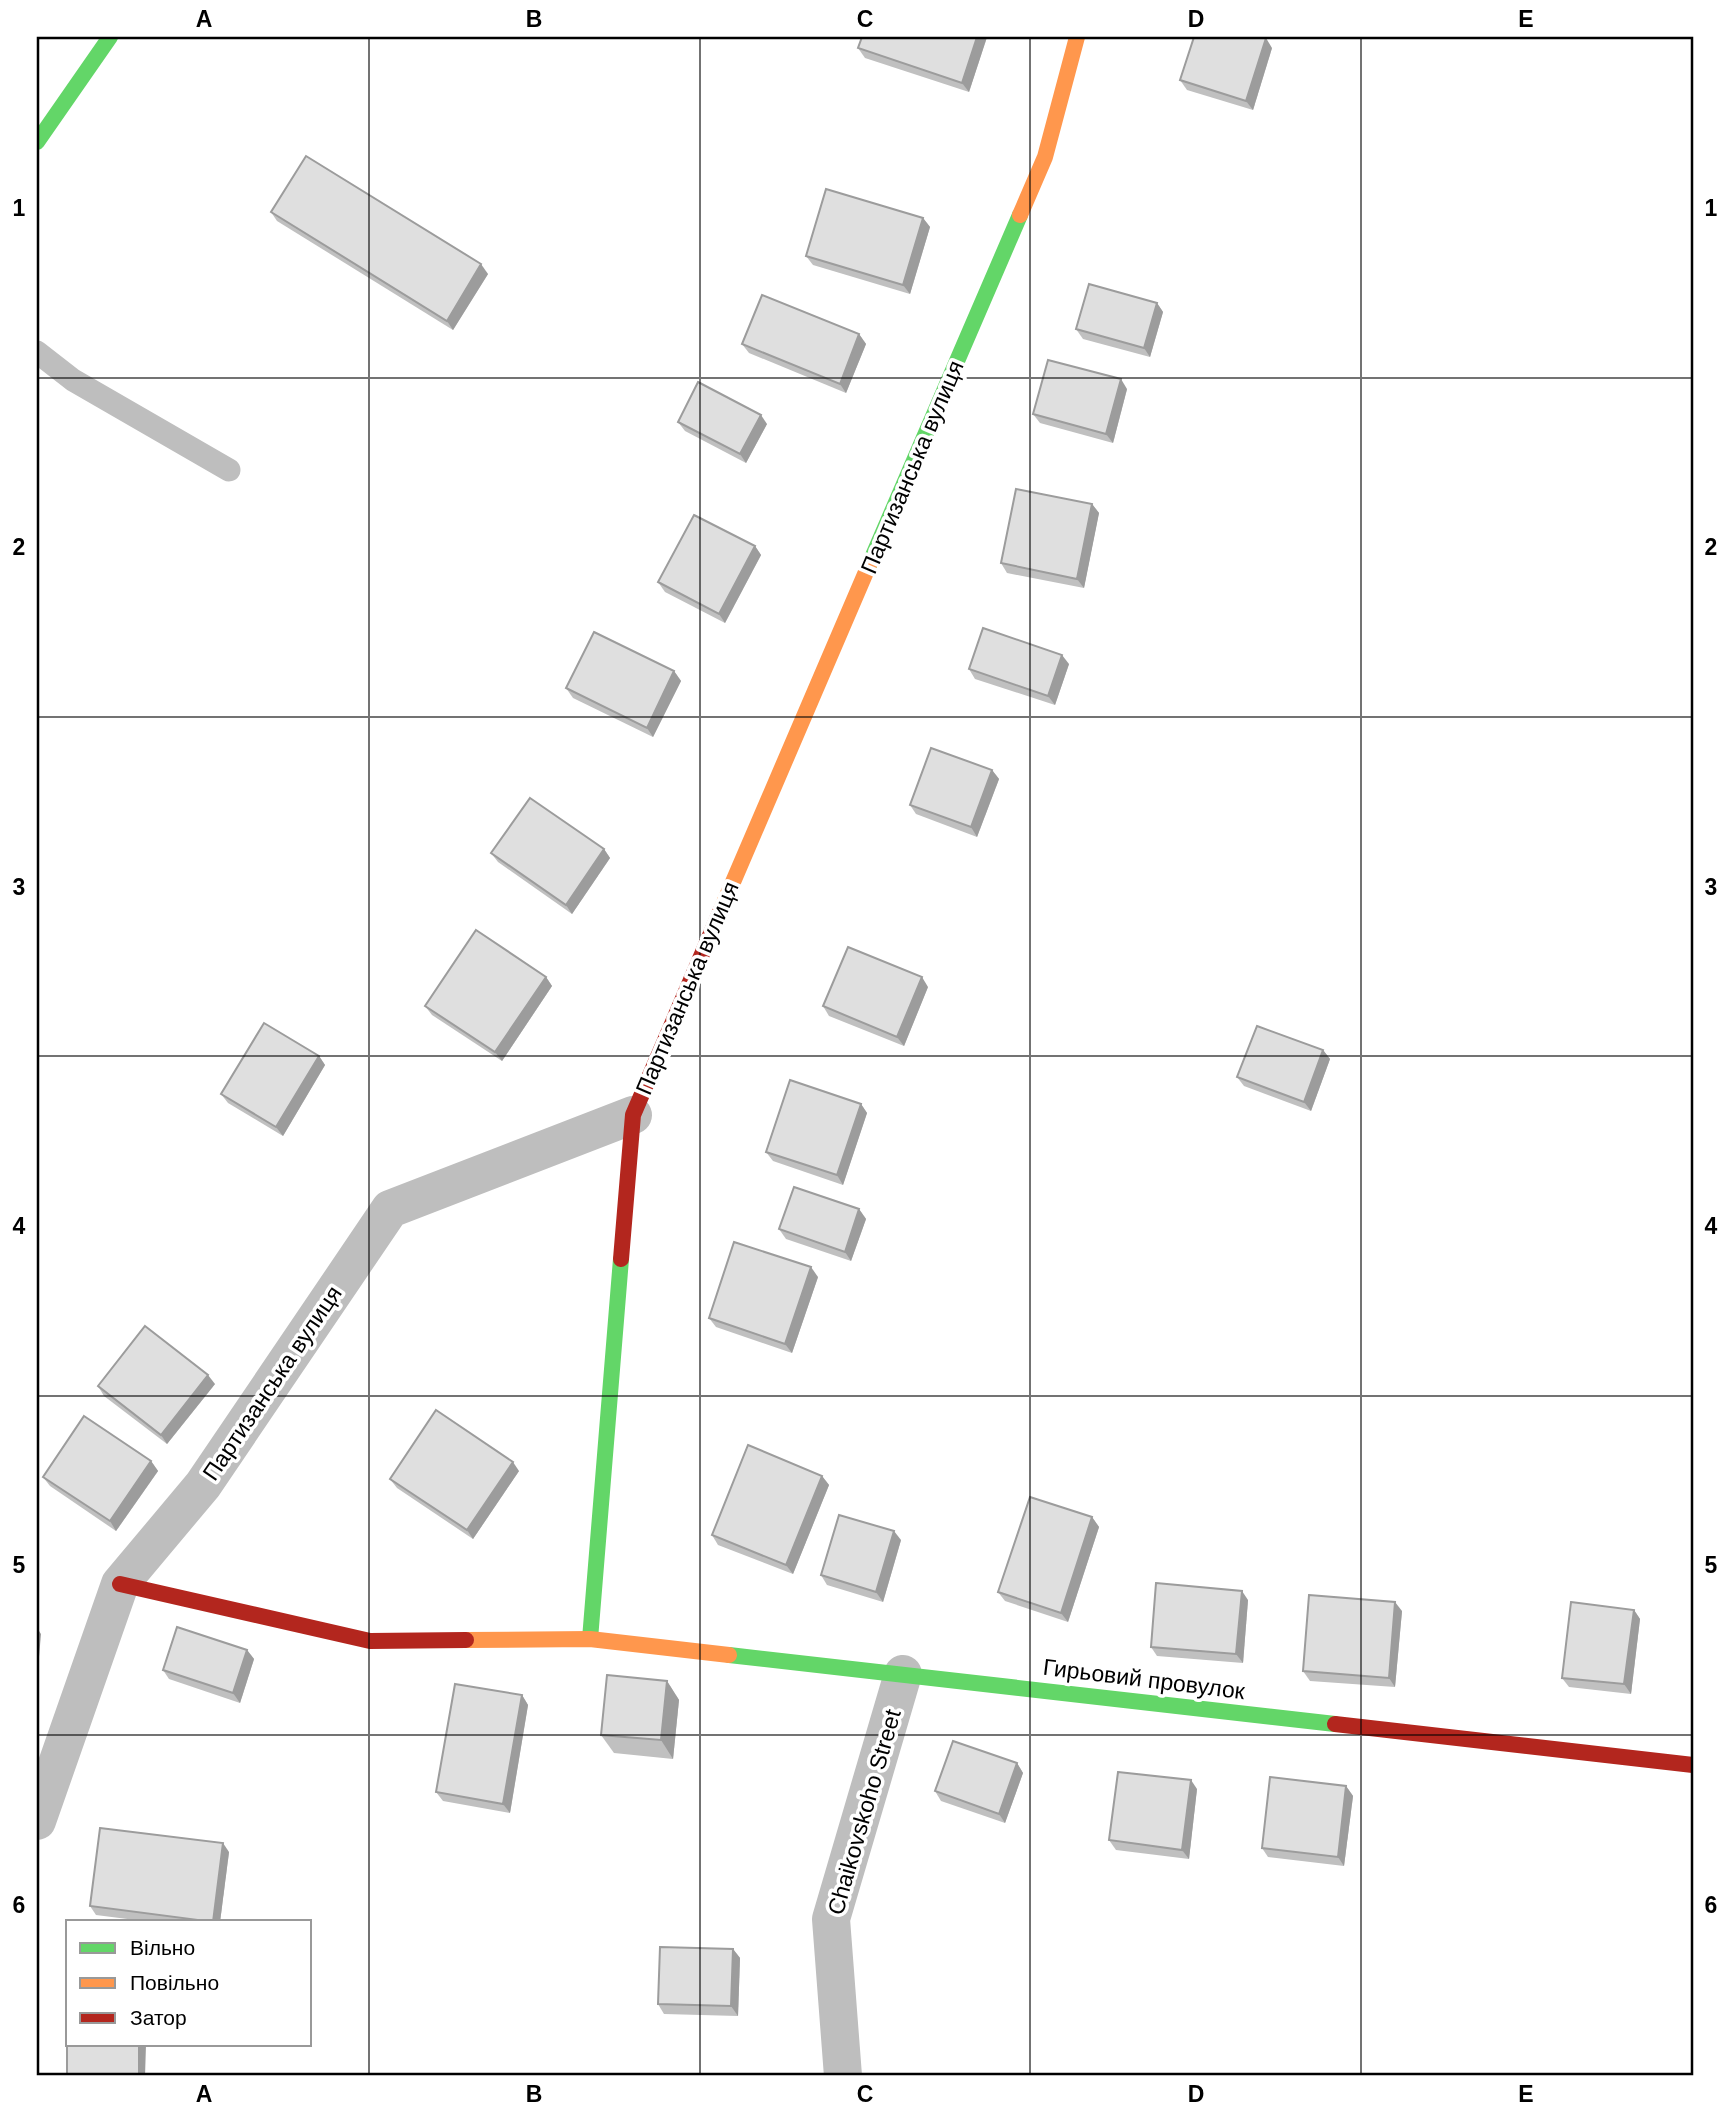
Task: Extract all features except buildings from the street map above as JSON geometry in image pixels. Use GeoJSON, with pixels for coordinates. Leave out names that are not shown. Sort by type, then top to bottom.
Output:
{"type":"FeatureCollection","features":[{"type":"Feature","properties":{"kind":"street"},"geometry":{"type":"LineString","coordinates":[[37,142],[110,37]]}},
{"type":"Feature","properties":{"kind":"street","name":"Партизанська вулиця"},"geometry":{"type":"LineString","coordinates":[[37,1821],[120,1584],[203,1485],[390,1209],[633,1115],[1045,157],[1077,37]]}},
{"type":"Feature","properties":{"kind":"street"},"geometry":{"type":"LineString","coordinates":[[590,1639],[633,1115]]}},
{"type":"Feature","properties":{"kind":"street","name":"Гирьовий провулок"},"geometry":{"type":"LineString","coordinates":[[120,1584],[370,1641],[590,1639],[1693,1765]]}},
{"type":"Feature","properties":{"kind":"street","name":"Chaikovskoho Street"},"geometry":{"type":"LineString","coordinates":[[843,2076],[831,1919],[903,1674]]}},
{"type":"Feature","properties":{"kind":"lane"},"geometry":{"type":"LineString","coordinates":[[37,352],[74,380],[229,470]]}},
{"type":"Feature","properties":{"kind":"traffic: fast"},"geometry":{"type":"LineString","coordinates":[[37,142],[110,37]]}},
{"type":"Feature","properties":{"kind":"traffic: fast"},"geometry":{"type":"LineString","coordinates":[[869,565],[1020,215]]}},
{"type":"Feature","properties":{"kind":"traffic: fast"},"geometry":{"type":"LineString","coordinates":[[590,1639],[621,1259]]}},
{"type":"Feature","properties":{"kind":"traffic: fast"},"geometry":{"type":"LineString","coordinates":[[729,1655],[1335,1724]]}},
{"type":"Feature","properties":{"kind":"traffic: slow"},"geometry":{"type":"LineString","coordinates":[[1020,215],[1045,157],[1077,37]]}},
{"type":"Feature","properties":{"kind":"traffic: slow"},"geometry":{"type":"LineString","coordinates":[[721,910],[869,565]]}},
{"type":"Feature","properties":{"kind":"traffic: slow"},"geometry":{"type":"LineString","coordinates":[[466,1640],[590,1639],[729,1655]]}},
{"type":"Feature","properties":{"kind":"traffic: jam"},"geometry":{"type":"LineString","coordinates":[[621,1259],[633,1115],[721,910]]}},
{"type":"Feature","properties":{"kind":"traffic: jam"},"geometry":{"type":"LineString","coordinates":[[120,1584],[370,1641],[466,1640]]}},
{"type":"Feature","properties":{"kind":"traffic: jam"},"geometry":{"type":"LineString","coordinates":[[1335,1724],[1693,1765]]}}]}
